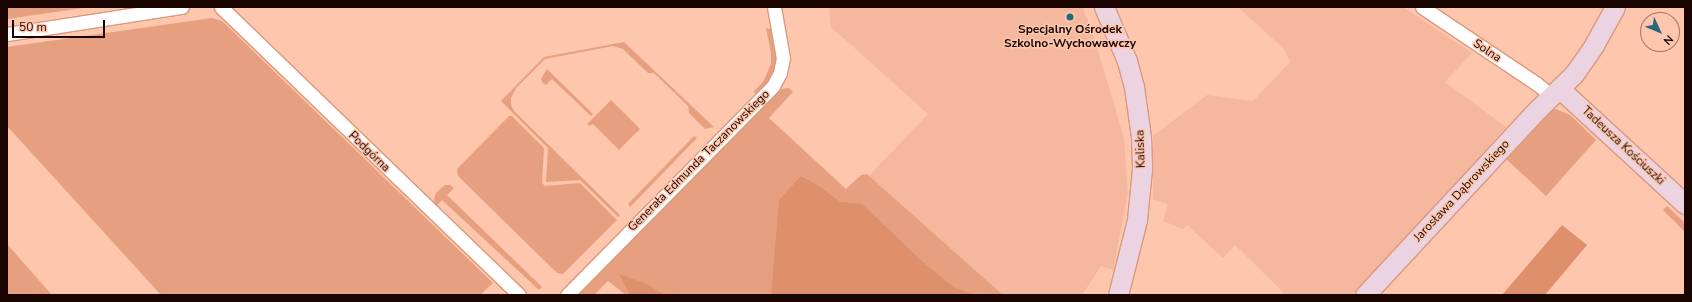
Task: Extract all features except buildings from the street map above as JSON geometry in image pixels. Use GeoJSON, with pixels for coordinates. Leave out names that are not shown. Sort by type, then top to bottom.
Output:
{"type":"FeatureCollection","features":[{"type":"Feature","properties":{"kind":"street"},"geometry":{"type":"LineString","coordinates":[[7,34],[182,7]]}},
{"type":"Feature","properties":{"kind":"street","name":"Podgórna"},"geometry":{"type":"LineString","coordinates":[[221,7],[519,295]]}},
{"type":"Feature","properties":{"kind":"street","name":"Generała Edmunda Taczanowskiego"},"geometry":{"type":"LineString","coordinates":[[567,295],[773,86],[780,73],[783,58],[774,7]]}},
{"type":"Feature","properties":{"kind":"street","name":"Kaliska"},"geometry":{"type":"LineString","coordinates":[[1104,7],[1128,60],[1134,87],[1141,137],[1142,169],[1137,220],[1118,295]]}},
{"type":"Feature","properties":{"kind":"street","name":"Solna"},"geometry":{"type":"LineString","coordinates":[[1422,7],[1537,84],[1556,92]]}},
{"type":"Feature","properties":{"kind":"street","name":"Jarosława Dąbrowskiego"},"geometry":{"type":"LineString","coordinates":[[1365,295],[1533,114],[1556,92],[1587,56],[1615,7]]}},
{"type":"Feature","properties":{"kind":"street","name":"Tadeusza Kościuszki"},"geometry":{"type":"LineString","coordinates":[[1556,92],[1685,204]]}},
{"type":"Feature","properties":{"kind":"shaded area"},"geometry":{"type":"Polygon","coordinates":[[[7,7],[90,7],[7,19],[7,7]]]}},
{"type":"Feature","properties":{"kind":"shaded area"},"geometry":{"type":"Polygon","coordinates":[[[829,7],[1082,7],[1091,27],[1124,138],[1128,193],[1113,270],[1101,266],[1082,295],[1003,295],[869,176],[928,114],[831,27],[829,7]]]}},
{"type":"Feature","properties":{"kind":"shaded area"},"geometry":{"type":"Polygon","coordinates":[[[1238,7],[1403,7],[1472,53],[1445,82],[1506,127],[1434,208],[1352,295],[1286,295],[1235,245],[1223,258],[1187,225],[1183,229],[1163,221],[1168,204],[1153,199],[1153,136],[1207,95],[1253,101],[1290,62],[1285,50],[1238,7]]]}},
{"type":"Feature","properties":{"kind":"shaded area"},"geometry":{"type":"Polygon","coordinates":[[[212,18],[222,21],[493,283],[480,295],[161,295],[7,126],[7,47],[212,18]]]}},
{"type":"Feature","properties":{"kind":"shaded area"},"geometry":{"type":"Polygon","coordinates":[[[766,28],[772,30],[777,54],[773,76],[759,94],[753,92],[763,82],[771,64],[771,54],[766,28]]]}},
{"type":"Feature","properties":{"kind":"shaded area"},"geometry":{"type":"Polygon","coordinates":[[[624,42],[714,127],[705,129],[689,113],[688,106],[654,73],[648,73],[623,49],[613,46],[545,59],[517,87],[511,98],[511,105],[514,111],[620,215],[618,217],[580,180],[546,182],[548,148],[501,101],[544,57],[624,42]]]}},
{"type":"Feature","properties":{"kind":"shaded area"},"geometry":{"type":"Polygon","coordinates":[[[547,69],[593,114],[591,116],[552,79],[546,85],[543,83],[541,79],[547,69]]]}},
{"type":"Feature","properties":{"kind":"shaded area"},"geometry":{"type":"Polygon","coordinates":[[[779,87],[781,89],[789,88],[793,92],[769,118],[846,189],[861,175],[867,174],[1003,295],[626,295],[608,281],[594,295],[583,295],[579,291],[779,87]]]}},
{"type":"Feature","properties":{"kind":"shaded area"},"geometry":{"type":"Polygon","coordinates":[[[611,100],[640,129],[619,150],[593,124],[589,126],[587,124],[611,100]]]}},
{"type":"Feature","properties":{"kind":"shaded area"},"geometry":{"type":"Polygon","coordinates":[[[1556,109],[1570,115],[1596,140],[1546,196],[1505,158],[1548,111],[1556,109]]]}},
{"type":"Feature","properties":{"kind":"shaded area"},"geometry":{"type":"Polygon","coordinates":[[[509,116],[512,116],[544,148],[542,183],[545,186],[580,183],[617,220],[563,274],[557,273],[458,176],[458,168],[509,116]]]}},
{"type":"Feature","properties":{"kind":"shaded area"},"geometry":{"type":"Polygon","coordinates":[[[694,136],[697,138],[630,207],[628,204],[694,136]]]}},
{"type":"Feature","properties":{"kind":"shaded area"},"geometry":{"type":"Polygon","coordinates":[[[801,176],[819,186],[840,202],[862,204],[925,264],[955,288],[972,294],[771,295],[779,200],[801,176]]]}},
{"type":"Feature","properties":{"kind":"shaded area"},"geometry":{"type":"Polygon","coordinates":[[[445,185],[450,185],[454,188],[447,195],[542,287],[539,290],[442,200],[435,207],[434,199],[436,193],[445,185]]]}},
{"type":"Feature","properties":{"kind":"shaded area"},"geometry":{"type":"Polygon","coordinates":[[[1667,206],[1685,223],[1685,232],[1663,210],[1667,206]]]}},
{"type":"Feature","properties":{"kind":"shaded area"},"geometry":{"type":"Polygon","coordinates":[[[1562,225],[1587,245],[1545,295],[1502,295],[1562,225]]]}},
{"type":"Feature","properties":{"kind":"shaded area"},"geometry":{"type":"Polygon","coordinates":[[[7,244],[52,295],[7,295],[7,244]]]}},
{"type":"Feature","properties":{"kind":"shaded area"},"geometry":{"type":"Polygon","coordinates":[[[619,274],[647,284],[664,295],[630,295],[619,274]]]}},
{"type":"Feature","properties":{"kind":"place","name":"Specjalny Ośrodek Szkolno-Wychowawczy"},"geometry":{"type":"Point","coordinates":[1070,17]}}]}
